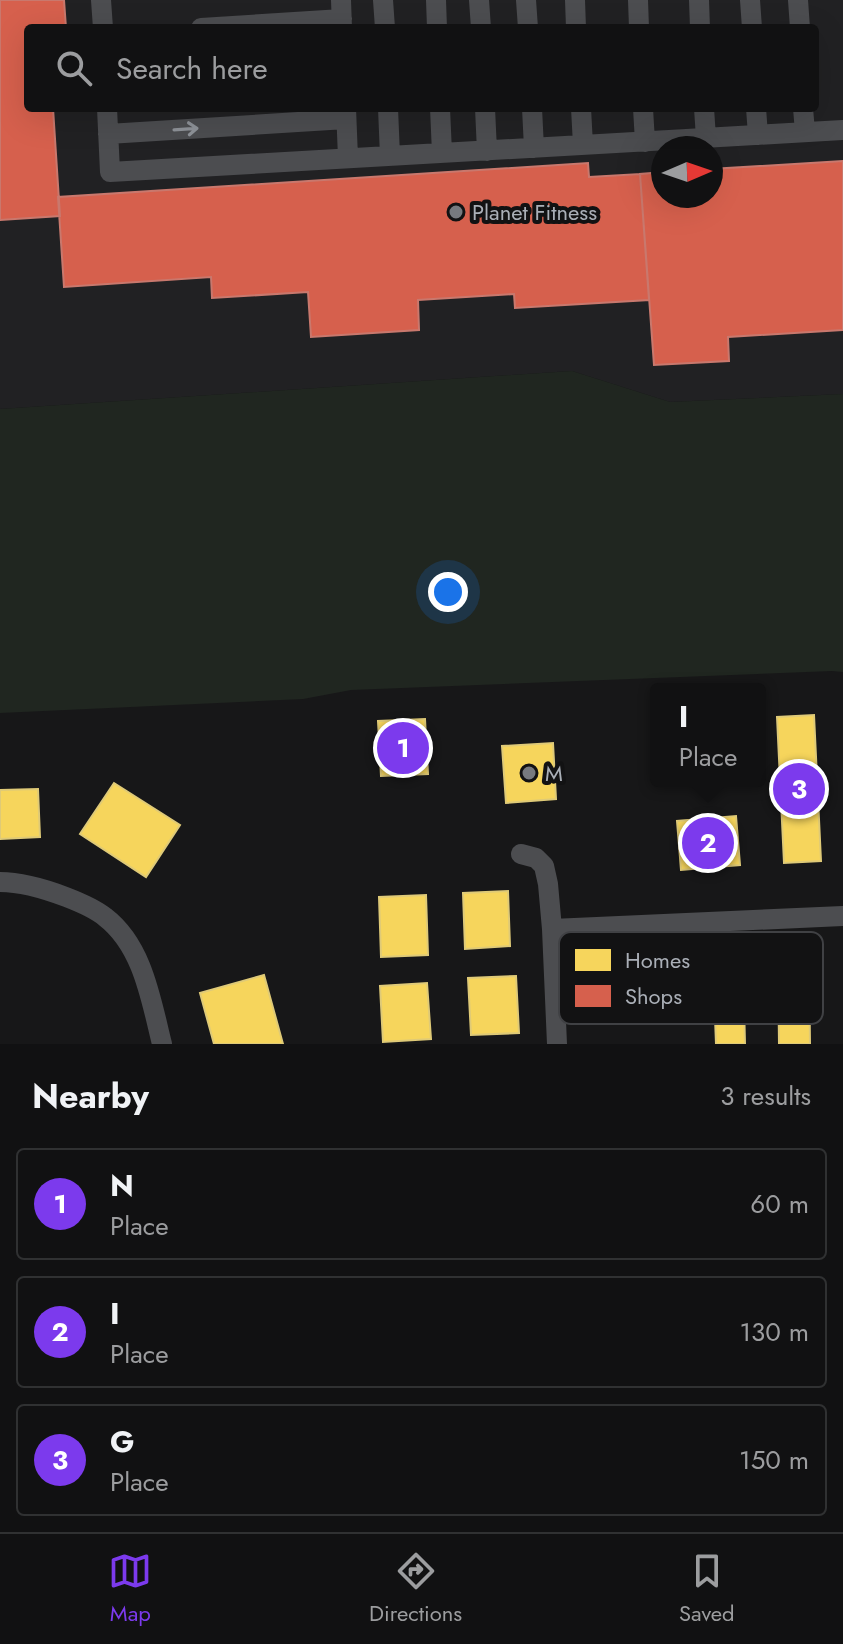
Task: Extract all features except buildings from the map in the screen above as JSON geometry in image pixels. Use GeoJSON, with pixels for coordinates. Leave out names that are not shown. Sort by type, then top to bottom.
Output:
{"type":"FeatureCollection","features":[{"type":"Feature","properties":{"kind":"street"},"geometry":{"type":"LineString","coordinates":[[101,0],[103,24]]}},
{"type":"Feature","properties":{"kind":"street"},"geometry":{"type":"LineString","coordinates":[[383,0],[385,24]]}},
{"type":"Feature","properties":{"kind":"street"},"geometry":{"type":"LineString","coordinates":[[436,0],[437,24]]}},
{"type":"Feature","properties":{"kind":"street"},"geometry":{"type":"LineString","coordinates":[[479,0],[481,24]]}},
{"type":"Feature","properties":{"kind":"street"},"geometry":{"type":"LineString","coordinates":[[526,0],[528,24]]}},
{"type":"Feature","properties":{"kind":"street"},"geometry":{"type":"LineString","coordinates":[[575,0],[576,24]]}},
{"type":"Feature","properties":{"kind":"street"},"geometry":{"type":"LineString","coordinates":[[638,0],[639,24]]}},
{"type":"Feature","properties":{"kind":"street"},"geometry":{"type":"LineString","coordinates":[[699,0],[700,24]]}},
{"type":"Feature","properties":{"kind":"street"},"geometry":{"type":"LineString","coordinates":[[750,0],[752,24]]}},
{"type":"Feature","properties":{"kind":"street"},"geometry":{"type":"LineString","coordinates":[[798,0],[800,24]]}},
{"type":"Feature","properties":{"kind":"street"},"geometry":{"type":"LineString","coordinates":[[248,24],[342,16]]}},
{"type":"Feature","properties":{"kind":"street"},"geometry":{"type":"LineString","coordinates":[[107,112],[110,172],[651,142]]}},
{"type":"Feature","properties":{"kind":"street"},"geometry":{"type":"LineString","coordinates":[[388,112],[390,156]]}},
{"type":"Feature","properties":{"kind":"street"},"geometry":{"type":"LineString","coordinates":[[440,112],[442,153]]}},
{"type":"Feature","properties":{"kind":"street"},"geometry":{"type":"LineString","coordinates":[[485,112],[487,151]]}},
{"type":"Feature","properties":{"kind":"street"},"geometry":{"type":"LineString","coordinates":[[532,112],[534,148]]}},
{"type":"Feature","properties":{"kind":"street"},"geometry":{"type":"LineString","coordinates":[[581,112],[583,145]]}},
{"type":"Feature","properties":{"kind":"street"},"geometry":{"type":"LineString","coordinates":[[643,112],[645,142]]}},
{"type":"Feature","properties":{"kind":"street"},"geometry":{"type":"LineString","coordinates":[[704,112],[706,136]]}},
{"type":"Feature","properties":{"kind":"street"},"geometry":{"type":"LineString","coordinates":[[756,112],[758,135]]}},
{"type":"Feature","properties":{"kind":"street"},"geometry":{"type":"LineString","coordinates":[[803,112],[805,132]]}},
{"type":"Feature","properties":{"kind":"street"},"geometry":{"type":"LineString","coordinates":[[108,134],[346,113],[348,158]]}},
{"type":"Feature","properties":{"kind":"street"},"geometry":{"type":"LineString","coordinates":[[723,137],[843,130]]}},
{"type":"Feature","properties":{"kind":"street"},"geometry":{"type":"LineString","coordinates":[[521,854],[536,858],[544,866],[548,884],[557,1044]]}},
{"type":"Feature","properties":{"kind":"street"},"geometry":{"type":"LineString","coordinates":[[0,882],[45,889],[105,916],[129,941],[146,982],[162,1044]]}},
{"type":"Feature","properties":{"kind":"street"},"geometry":{"type":"LineString","coordinates":[[552,929],[843,916]]}},
{"type":"Feature","properties":{"kind":"shaded area"},"geometry":{"type":"Polygon","coordinates":[[[0,0],[843,0],[843,394],[670,402],[572,371],[0,409],[0,0]]]}},
{"type":"Feature","properties":{"kind":"shaded area"},"geometry":{"type":"Polygon","coordinates":[[[572,371],[670,402],[843,394],[843,672],[351,690],[303,699],[0,713],[0,409],[572,371]]]}},
{"type":"Feature","properties":{"kind":"place","name":"Planet Fitness"},"geometry":{"type":"Point","coordinates":[456,212]}},
{"type":"Feature","properties":{"kind":"place","name":"N"},"geometry":{"type":"Point","coordinates":[403,748]}},
{"type":"Feature","properties":{"kind":"place","name":"M"},"geometry":{"type":"Point","coordinates":[529,773]}},
{"type":"Feature","properties":{"kind":"place","name":"G"},"geometry":{"type":"Point","coordinates":[799,789]}},
{"type":"Feature","properties":{"kind":"place","name":"I"},"geometry":{"type":"Point","coordinates":[708,843]}}]}
